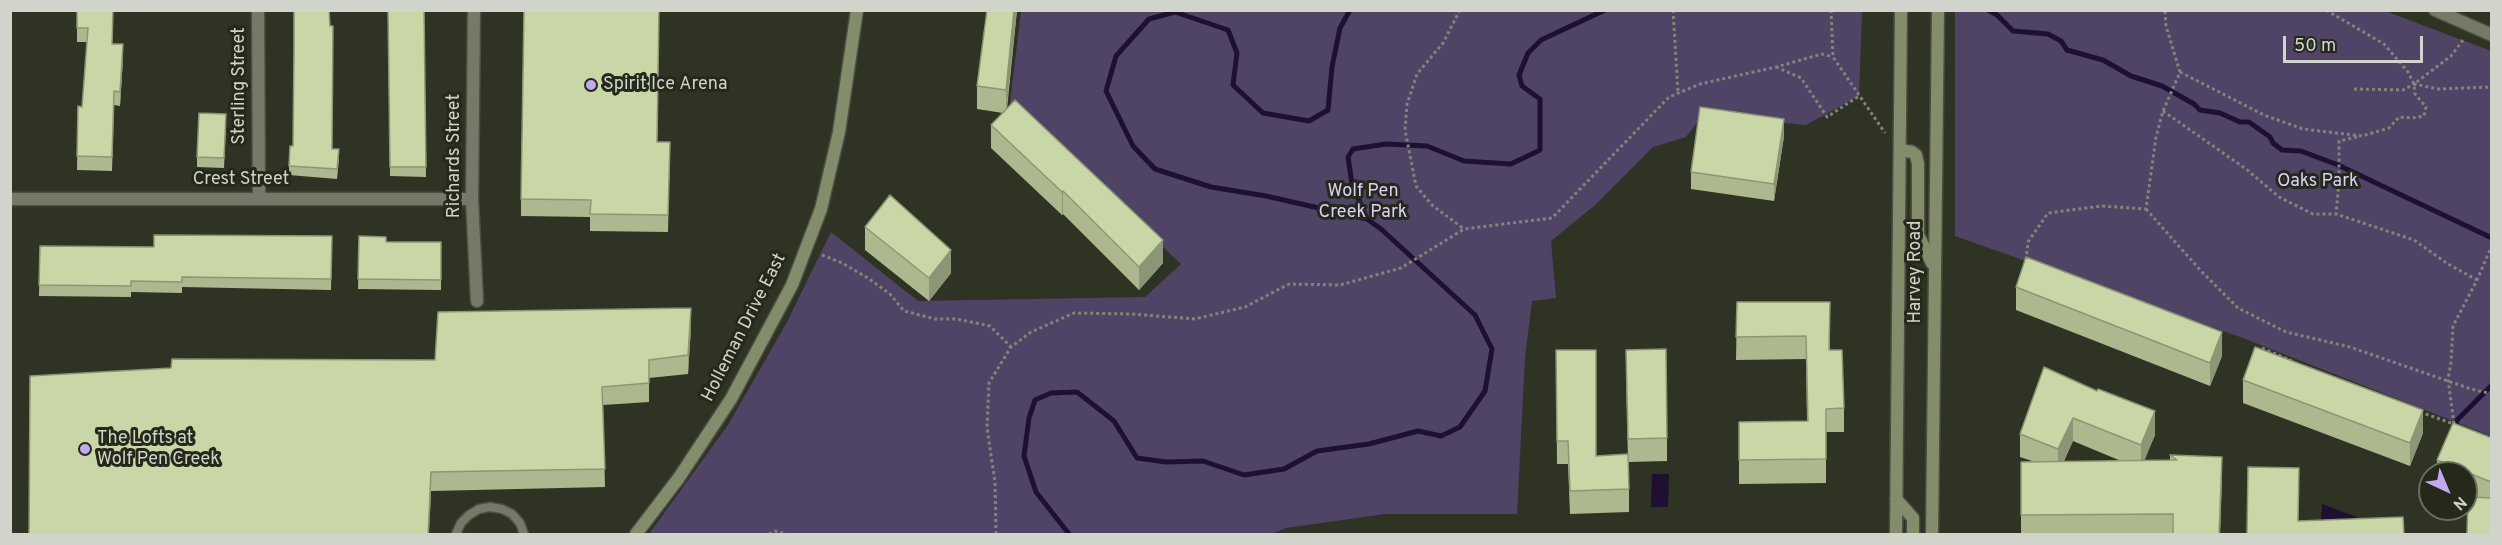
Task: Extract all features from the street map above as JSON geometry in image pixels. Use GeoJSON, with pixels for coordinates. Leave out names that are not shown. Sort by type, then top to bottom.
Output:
{"type":"FeatureCollection","features":[{"type":"Feature","properties":{"kind":"main road","name":"Holleman Drive East"},"geometry":{"type":"LineString","coordinates":[[636,534],[678,479],[731,399],[792,285],[821,209],[839,132],[857,10]]}},
{"type":"Feature","properties":{"kind":"main road","name":"Harvey Road"},"geometry":{"type":"LineString","coordinates":[[1896,534],[1901,10]]}},
{"type":"Feature","properties":{"kind":"main road","name":"Harvey Road"},"geometry":{"type":"LineString","coordinates":[[1932,534],[1938,10]]}},
{"type":"Feature","properties":{"kind":"main road"},"geometry":{"type":"LineString","coordinates":[[1901,150],[1916,155],[1918,235],[1934,266]]}},
{"type":"Feature","properties":{"kind":"main road"},"geometry":{"type":"LineString","coordinates":[[1896,499],[1913,518],[1913,534]]}},
{"type":"Feature","properties":{"kind":"street","name":"Sterling Street"},"geometry":{"type":"LineString","coordinates":[[258,10],[259,197]]}},
{"type":"Feature","properties":{"kind":"street","name":"Richards Street"},"geometry":{"type":"LineString","coordinates":[[474,10],[472,199],[477,301]]}},
{"type":"Feature","properties":{"kind":"street"},"geometry":{"type":"LineString","coordinates":[[2434,10],[2492,35]]}},
{"type":"Feature","properties":{"kind":"street","name":"Crest Street"},"geometry":{"type":"LineString","coordinates":[[10,199],[259,197],[472,199]]}},
{"type":"Feature","properties":{"kind":"lane"},"geometry":{"type":"LineString","coordinates":[[456,534],[469,515],[479,509],[490,507],[512,514],[520,523],[524,534]]}},
{"type":"Feature","properties":{"kind":"path"},"geometry":{"type":"LineString","coordinates":[[1460,10],[1443,43],[1417,74],[1407,104],[1405,130],[1416,186],[1432,205],[1464,229]]}},
{"type":"Feature","properties":{"kind":"path"},"geometry":{"type":"LineString","coordinates":[[1673,10],[1678,93]]}},
{"type":"Feature","properties":{"kind":"path"},"geometry":{"type":"LineString","coordinates":[[1831,10],[1833,57],[1886,134]]}},
{"type":"Feature","properties":{"kind":"path"},"geometry":{"type":"LineString","coordinates":[[2146,209],[2156,137],[2163,111],[2180,72],[2166,26],[2165,10]]}},
{"type":"Feature","properties":{"kind":"path"},"geometry":{"type":"LineString","coordinates":[[2326,10],[2384,44],[2408,72],[2415,84],[2415,94],[2426,107],[2424,116],[2399,117],[2389,128],[2339,141],[2336,214]]}},
{"type":"Feature","properties":{"kind":"path"},"geometry":{"type":"LineString","coordinates":[[2354,89],[2403,90],[2415,84],[2451,56],[2463,40]]}},
{"type":"Feature","properties":{"kind":"path"},"geometry":{"type":"LineString","coordinates":[[996,534],[995,482],[987,428],[990,383],[1011,347],[1030,332],[1074,313],[1131,314],[1195,319],[1245,307],[1289,284],[1340,285],[1401,268],[1464,229],[1552,218],[1670,97],[1700,84],[1822,54],[1833,57]]}},
{"type":"Feature","properties":{"kind":"path"},"geometry":{"type":"LineString","coordinates":[[1776,67],[1801,78],[1827,117],[1859,96]]}},
{"type":"Feature","properties":{"kind":"path"},"geometry":{"type":"LineString","coordinates":[[2180,72],[2264,115],[2283,122],[2303,129],[2362,136]]}},
{"type":"Feature","properties":{"kind":"path"},"geometry":{"type":"LineString","coordinates":[[2415,84],[2438,89],[2492,87]]}},
{"type":"Feature","properties":{"kind":"path"},"geometry":{"type":"LineString","coordinates":[[2163,111],[2246,169],[2279,196],[2313,214],[2336,214],[2414,240],[2448,264],[2477,280]]}},
{"type":"Feature","properties":{"kind":"path"},"geometry":{"type":"LineString","coordinates":[[2025,264],[2028,242],[2048,213],[2102,206],[2146,209],[2238,308],[2286,332],[2350,347],[2448,379],[2471,389],[2492,394]]}},
{"type":"Feature","properties":{"kind":"path"},"geometry":{"type":"LineString","coordinates":[[2412,408],[2454,425],[2448,379],[2453,326],[2477,280],[2492,244]]}},
{"type":"Feature","properties":{"kind":"path"},"geometry":{"type":"LineString","coordinates":[[822,255],[868,278],[890,294],[904,311],[935,319],[957,319],[990,326],[1011,347]]}},
{"type":"Feature","properties":{"kind":"path"},"geometry":{"type":"LineString","coordinates":[[2262,348],[2294,362]]}},
{"type":"Feature","properties":{"kind":"path"},"geometry":{"type":"LineString","coordinates":[[769,534],[775,531],[786,534]]}},
{"type":"Feature","properties":{"kind":"green space","name":"Wolf Pen Creek Park"},"geometry":{"type":"Polygon","coordinates":[[[1021,11],[1862,11],[1859,96],[1806,125],[1702,116],[1686,137],[1653,147],[1595,205],[1551,241],[1556,298],[1532,301],[1525,357],[1517,514],[1385,514],[1286,528],[1271,534],[649,534],[728,425],[786,324],[831,232],[918,301],[1145,297],[1181,264],[1010,103],[1021,11]]]}},
{"type":"Feature","properties":{"kind":"green space","name":"Oaks Park"},"geometry":{"type":"Polygon","coordinates":[[[1955,11],[2385,11],[2491,51],[2491,436],[2243,338],[1955,236],[1955,11]]]}},
{"type":"Feature","properties":{"kind":"shaded area"},"geometry":{"type":"Polygon","coordinates":[[[1652,474],[1669,474],[1668,507],[1651,507],[1652,474]]]}},
{"type":"Feature","properties":{"kind":"shaded area"},"geometry":{"type":"Polygon","coordinates":[[[2322,504],[2357,517],[2355,524],[2321,522],[2322,504]]]}},
{"type":"Feature","properties":{"kind":"building"},"geometry":{"type":"Polygon","coordinates":[[[77,10],[113,10],[112,44],[123,44],[120,92],[114,91],[112,157],[77,156],[78,106],[82,107],[88,28],[77,28],[77,10]]]}},
{"type":"Feature","properties":{"kind":"building"},"geometry":{"type":"Polygon","coordinates":[[[294,10],[329,10],[330,26],[333,26],[332,149],[339,149],[337,169],[289,166],[290,146],[293,146],[294,10]]]}},
{"type":"Feature","properties":{"kind":"building"},"geometry":{"type":"Polygon","coordinates":[[[388,10],[424,10],[426,167],[390,167],[388,10]]]}},
{"type":"Feature","properties":{"kind":"building","name":"Spirit Ice Arena"},"geometry":{"type":"Polygon","coordinates":[[[524,10],[659,10],[657,142],[670,142],[668,215],[590,214],[591,200],[521,199],[524,10]]]}},
{"type":"Feature","properties":{"kind":"building"},"geometry":{"type":"Polygon","coordinates":[[[987,10],[1014,10],[1006,90],[977,86],[987,10]]]}},
{"type":"Feature","properties":{"kind":"building"},"geometry":{"type":"Polygon","coordinates":[[[1015,100],[1163,240],[1139,267],[1063,191],[991,125],[1015,100]]]}},
{"type":"Feature","properties":{"kind":"building"},"geometry":{"type":"Polygon","coordinates":[[[1700,107],[1784,119],[1774,184],[1691,172],[1700,107]]]}},
{"type":"Feature","properties":{"kind":"building"},"geometry":{"type":"Polygon","coordinates":[[[199,113],[226,114],[224,158],[197,157],[199,113]]]}},
{"type":"Feature","properties":{"kind":"building"},"geometry":{"type":"Polygon","coordinates":[[[890,195],[951,250],[929,278],[865,227],[890,195]]]}},
{"type":"Feature","properties":{"kind":"building"},"geometry":{"type":"Polygon","coordinates":[[[154,235],[332,236],[331,279],[182,277],[182,282],[131,281],[131,286],[39,285],[40,246],[154,247],[154,235]]]}},
{"type":"Feature","properties":{"kind":"building"},"geometry":{"type":"Polygon","coordinates":[[[359,236],[386,237],[386,242],[441,242],[441,280],[358,279],[359,236]]]}},
{"type":"Feature","properties":{"kind":"building"},"geometry":{"type":"Polygon","coordinates":[[[2026,257],[2222,332],[2210,363],[2016,287],[2026,257]]]}},
{"type":"Feature","properties":{"kind":"building"},"geometry":{"type":"Polygon","coordinates":[[[1737,302],[1830,302],[1829,350],[1842,350],[1844,408],[1826,409],[1826,459],[1739,460],[1739,422],[1808,421],[1806,336],[1736,337],[1737,302]]]}},
{"type":"Feature","properties":{"kind":"building"},"geometry":{"type":"Polygon","coordinates":[[[691,308],[688,355],[649,360],[649,383],[602,387],[605,469],[431,472],[428,534],[29,534],[30,376],[171,368],[172,359],[435,360],[438,312],[691,308]]]}},
{"type":"Feature","properties":{"kind":"building"},"geometry":{"type":"Polygon","coordinates":[[[2255,347],[2423,410],[2410,443],[2243,380],[2255,347]]]}},
{"type":"Feature","properties":{"kind":"building"},"geometry":{"type":"Polygon","coordinates":[[[1666,349],[1667,438],[1628,439],[1626,350],[1666,349]]]}},
{"type":"Feature","properties":{"kind":"building"},"geometry":{"type":"Polygon","coordinates":[[[1556,350],[1596,350],[1596,456],[1628,454],[1629,489],[1570,491],[1568,441],[1557,441],[1556,350]]]}},
{"type":"Feature","properties":{"kind":"building"},"geometry":{"type":"Polygon","coordinates":[[[2044,367],[2097,391],[2098,389],[2155,411],[2141,445],[2073,418],[2058,449],[2020,434],[2044,367]]]}},
{"type":"Feature","properties":{"kind":"building"},"geometry":{"type":"Polygon","coordinates":[[[2453,423],[2492,438],[2491,482],[2478,477],[2478,461],[2437,460],[2453,423]]]}},
{"type":"Feature","properties":{"kind":"building"},"geometry":{"type":"Polygon","coordinates":[[[2170,455],[2222,457],[2219,534],[2173,534],[2173,514],[2021,515],[2021,462],[2177,460],[2170,455]]]}},
{"type":"Feature","properties":{"kind":"building"},"geometry":{"type":"Polygon","coordinates":[[[2248,467],[2299,468],[2298,521],[2403,517],[2404,534],[2247,534],[2248,467]]]}},
{"type":"Feature","properties":{"kind":"building"},"geometry":{"type":"Polygon","coordinates":[[[2478,497],[2492,498],[2492,534],[2467,534],[2467,521],[2478,521],[2478,497]]]}},
{"type":"Feature","properties":{"kind":"waterway"},"geometry":{"type":"LineString","coordinates":[[1069,534],[1036,492],[1024,456],[1029,418],[1035,400],[1051,393],[1077,392],[1114,421],[1137,458],[1166,462],[1203,461],[1244,475],[1284,469],[1317,451],[1369,444],[1418,431],[1441,436],[1460,427],[1485,391],[1492,349],[1475,315],[1381,229],[1367,219],[1266,196],[1211,187],[1155,169],[1133,146],[1106,91],[1116,56],[1149,19],[1175,12],[1228,30],[1237,53],[1233,85],[1263,113],[1309,121],[1328,110],[1332,67],[1340,28],[1350,10]]}},
{"type":"Feature","properties":{"kind":"waterway"},"geometry":{"type":"LineString","coordinates":[[1367,219],[1352,184],[1348,157],[1353,149],[1386,144],[1427,146],[1464,161],[1511,164],[1540,150],[1540,99],[1522,86],[1519,75],[1528,53],[1541,40],[1605,10]]}},
{"type":"Feature","properties":{"kind":"waterway"},"geometry":{"type":"LineString","coordinates":[[1988,10],[1997,15],[2013,31],[2048,34],[2061,41],[2067,50],[2103,60],[2131,76],[2162,86],[2194,104],[2200,110],[2220,113],[2240,122],[2249,122],[2270,137],[2273,143],[2282,150],[2301,151],[2338,165],[2492,238]]}},
{"type":"Feature","properties":{"kind":"waterway"},"geometry":{"type":"LineString","coordinates":[[2455,429],[2457,420],[2492,385]]}},
{"type":"Feature","properties":{"kind":"place","name":"Spirit Ice Arena"},"geometry":{"type":"Point","coordinates":[591,85]}},
{"type":"Feature","properties":{"kind":"place","name":"The Lofts at Wolf Pen Creek"},"geometry":{"type":"Point","coordinates":[85,449]}}]}
